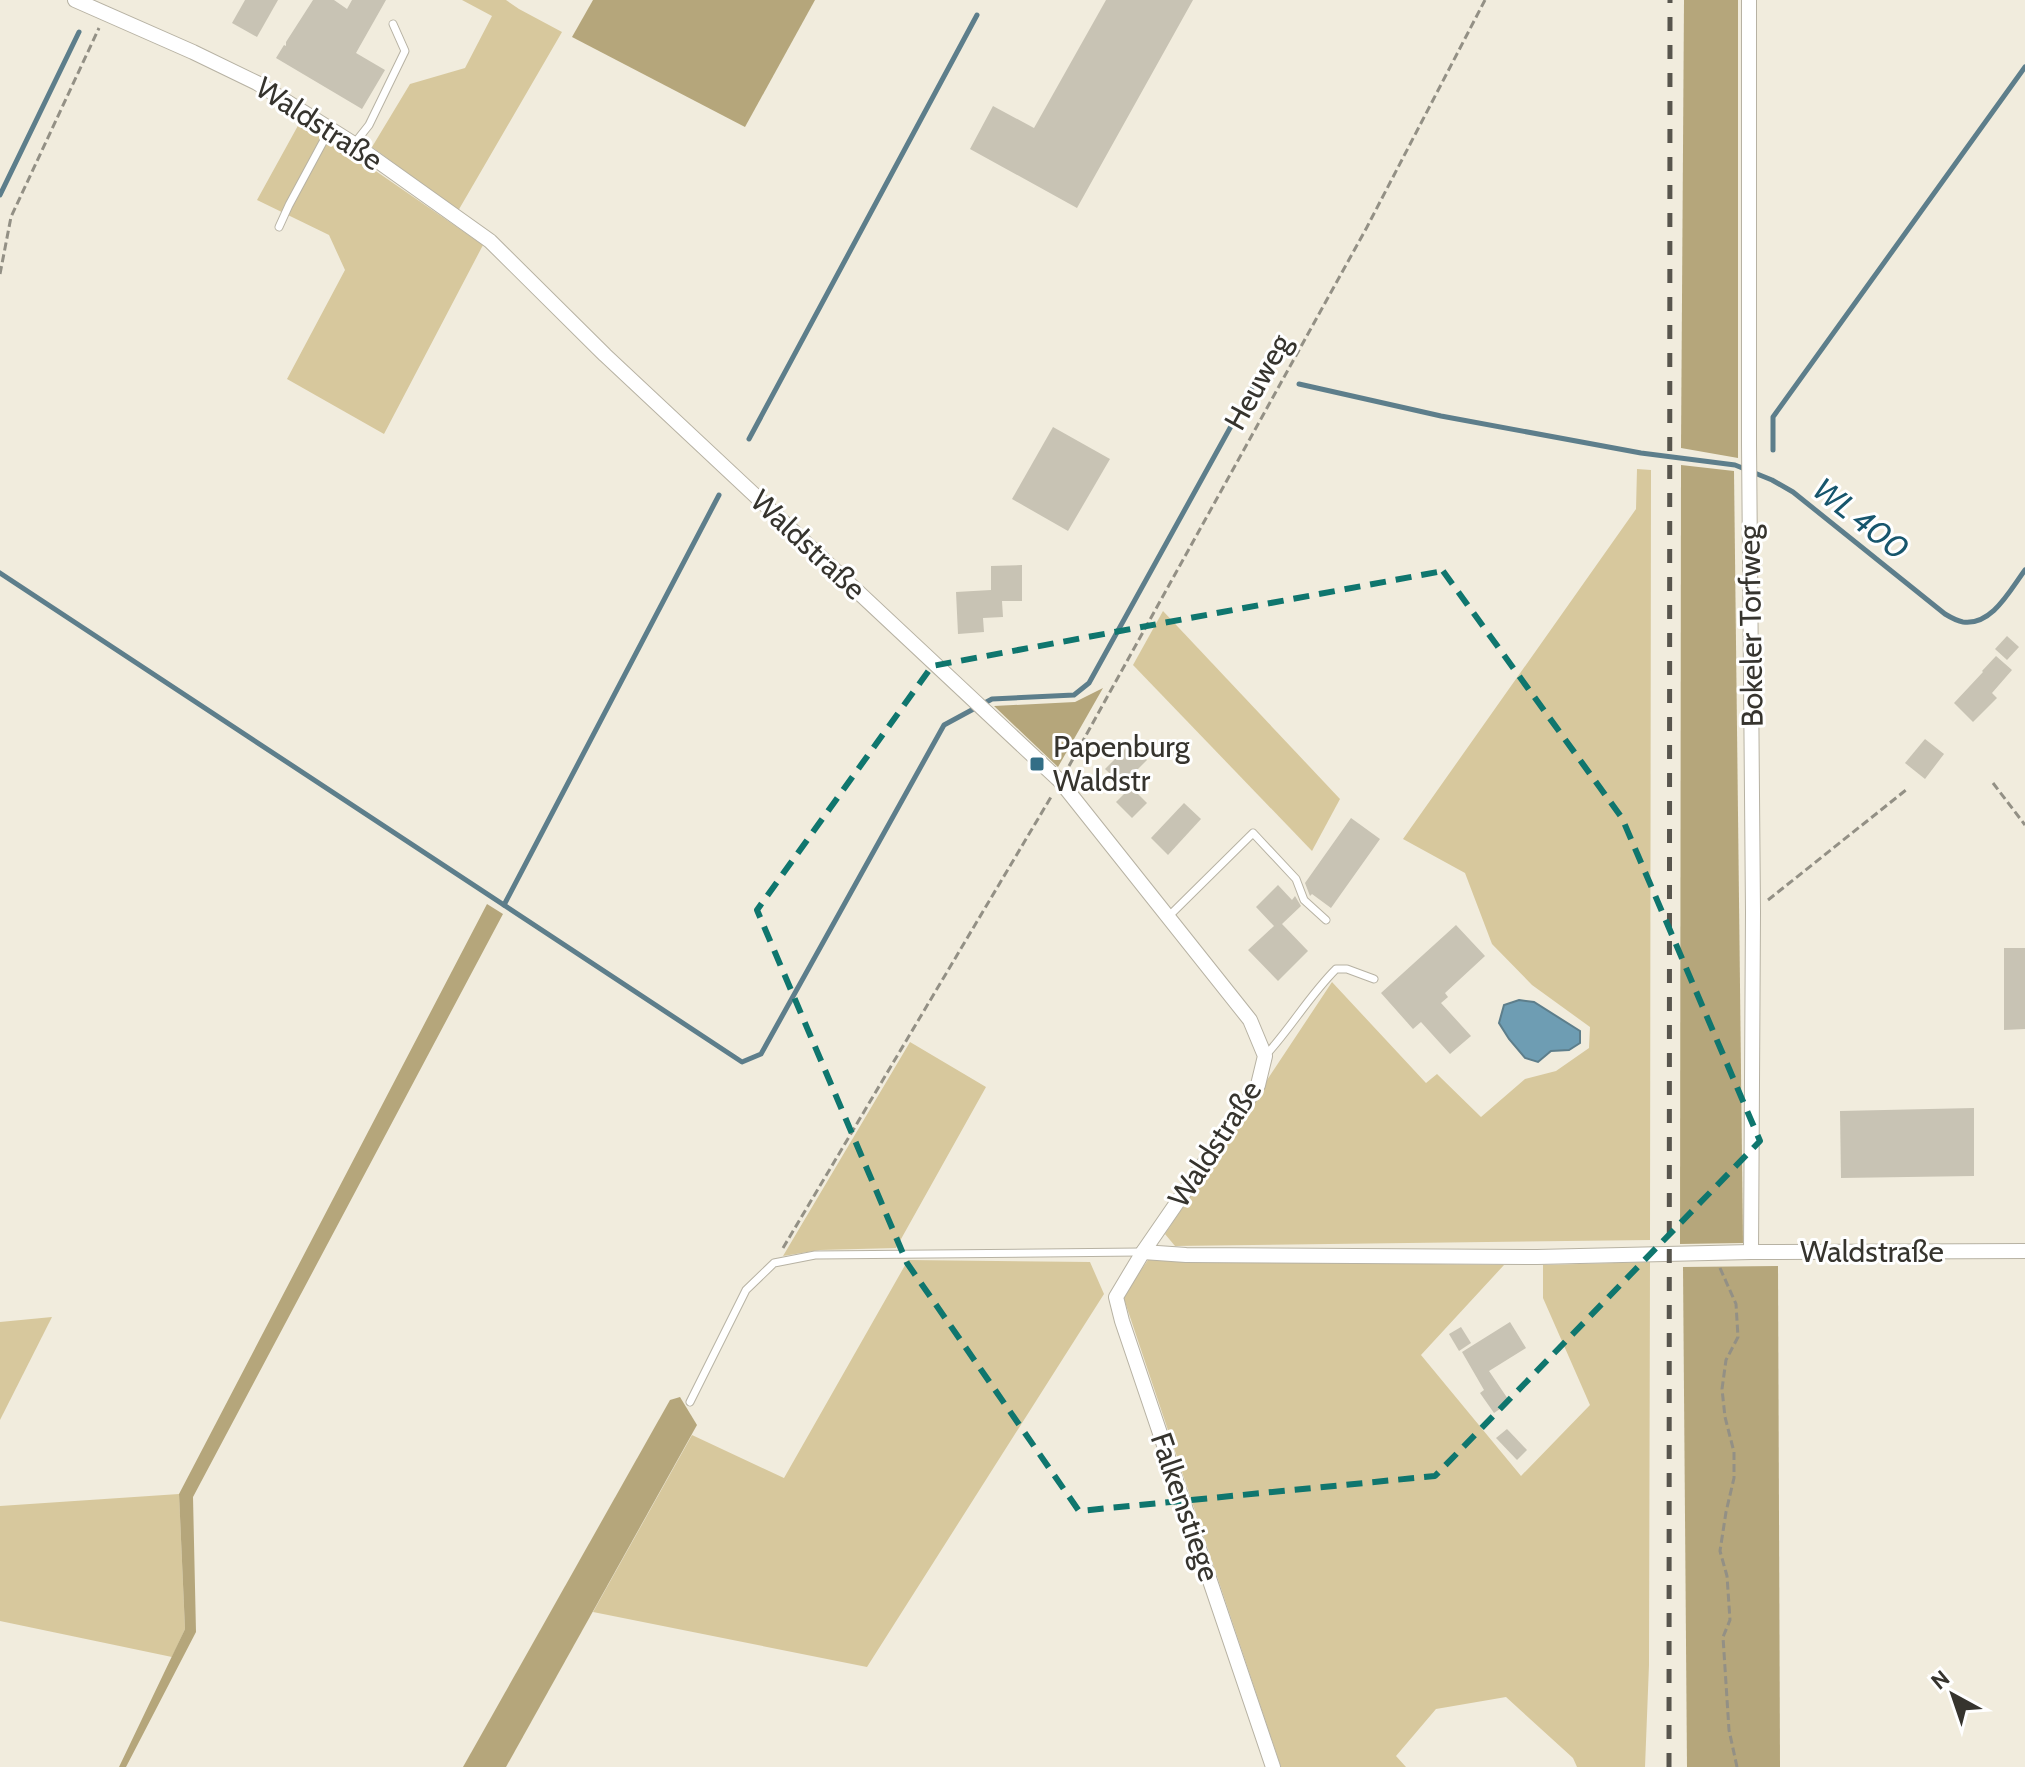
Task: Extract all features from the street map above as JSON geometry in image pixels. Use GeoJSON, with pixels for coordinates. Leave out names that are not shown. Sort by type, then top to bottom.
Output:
{"type":"FeatureCollection","features":[{"type":"Feature","properties":{"kind":"street","name":"Waldstraße"},"geometry":{"type":"LineString","coordinates":[[75,0],[257,83],[354,144],[490,241],[605,355],[1060,781],[1250,1020],[1265,1056],[1258,1085],[1143,1252]]}},
{"type":"Feature","properties":{"kind":"street","name":"Bokeler Torfweg"},"geometry":{"type":"LineString","coordinates":[[1749,0],[1753,912],[1751,1252]]}},
{"type":"Feature","properties":{"kind":"street","name":"Waldstraße"},"geometry":{"type":"LineString","coordinates":[[1143,1252],[1186,1255],[1505,1257],[2025,1251]]}},
{"type":"Feature","properties":{"kind":"street","name":"Falkenstiege"},"geometry":{"type":"LineString","coordinates":[[1143,1252],[1116,1297],[1273,1767]]}},
{"type":"Feature","properties":{"kind":"lane"},"geometry":{"type":"LineString","coordinates":[[354,144],[369,125],[405,51],[393,24]]}},
{"type":"Feature","properties":{"kind":"lane"},"geometry":{"type":"LineString","coordinates":[[279,227],[330,129]]}},
{"type":"Feature","properties":{"kind":"lane"},"geometry":{"type":"LineString","coordinates":[[1168,917],[1253,833],[1296,879],[1304,900],[1326,920]]}},
{"type":"Feature","properties":{"kind":"lane"},"geometry":{"type":"LineString","coordinates":[[1265,1056],[1317,988],[1336,969],[1347,969],[1374,979]]}},
{"type":"Feature","properties":{"kind":"lane","name":"Waldstraße"},"geometry":{"type":"LineString","coordinates":[[774,1263],[815,1255],[1143,1252]]}},
{"type":"Feature","properties":{"kind":"lane"},"geometry":{"type":"LineString","coordinates":[[690,1402],[746,1290],[774,1263]]}},
{"type":"Feature","properties":{"kind":"path","name":"Heuweg"},"geometry":{"type":"LineString","coordinates":[[774,1263],[1060,781],[1359,241],[1485,0]]}},
{"type":"Feature","properties":{"kind":"path"},"geometry":{"type":"LineString","coordinates":[[0,274],[11,217],[106,14]]}},
{"type":"Feature","properties":{"kind":"path"},"geometry":{"type":"LineString","coordinates":[[1993,783],[2025,825]]}},
{"type":"Feature","properties":{"kind":"path"},"geometry":{"type":"LineString","coordinates":[[1753,912],[1906,790]]}},
{"type":"Feature","properties":{"kind":"path"},"geometry":{"type":"LineString","coordinates":[[1714,1254],[1736,1304],[1738,1337],[1726,1360],[1722,1389],[1734,1452],[1734,1478],[1720,1551],[1727,1576],[1730,1620],[1723,1637],[1729,1730],[1737,1767]]}},
{"type":"Feature","properties":{"kind":"highlighted area"},"geometry":{"type":"Polygon","coordinates":[[[1443,571],[1622,818],[1760,1141],[1435,1476],[1079,1511],[907,1263],[757,910],[932,666],[1443,571]]]}},
{"type":"Feature","properties":{"kind":"shaded area"},"geometry":{"type":"Polygon","coordinates":[[[462,0],[506,0],[562,32],[458,211],[372,147],[410,84],[465,68],[492,16],[462,0]]]}},
{"type":"Feature","properties":{"kind":"shaded area"},"geometry":{"type":"Polygon","coordinates":[[[593,0],[815,0],[745,127],[572,37],[593,0]]]}},
{"type":"Feature","properties":{"kind":"shaded area"},"geometry":{"type":"Polygon","coordinates":[[[1684,0],[1738,0],[1738,458],[1681,448],[1684,0]]]}},
{"type":"Feature","properties":{"kind":"shaded area"},"geometry":{"type":"Polygon","coordinates":[[[300,122],[483,245],[384,434],[287,379],[345,270],[329,235],[257,200],[300,122]]]}},
{"type":"Feature","properties":{"kind":"shaded area"},"geometry":{"type":"Polygon","coordinates":[[[1681,465],[1734,471],[1743,1243],[1680,1244],[1681,465]]]}},
{"type":"Feature","properties":{"kind":"shaded area"},"geometry":{"type":"Polygon","coordinates":[[[1637,469],[1651,470],[1650,1240],[1175,1246],[1165,1234],[1332,982],[1426,1083],[1437,1074],[1481,1117],[1525,1079],[1556,1071],[1589,1048],[1590,1027],[1532,985],[1492,944],[1465,873],[1403,839],[1636,509],[1637,469]]]}},
{"type":"Feature","properties":{"kind":"shaded area"},"geometry":{"type":"Polygon","coordinates":[[[1163,611],[1340,799],[1312,851],[1133,665],[1163,611]]]}},
{"type":"Feature","properties":{"kind":"shaded area"},"geometry":{"type":"Polygon","coordinates":[[[1103,688],[1058,767],[994,706],[1075,702],[1103,688]]]}},
{"type":"Feature","properties":{"kind":"shaded area"},"geometry":{"type":"Polygon","coordinates":[[[487,904],[503,914],[193,1497],[196,1632],[126,1767],[119,1767],[185,1629],[179,1494],[487,904]]]}},
{"type":"Feature","properties":{"kind":"shaded area"},"geometry":{"type":"Polygon","coordinates":[[[910,1042],[986,1087],[896,1248],[820,1250],[783,1256],[910,1042]]]}},
{"type":"Feature","properties":{"kind":"shaded area"},"geometry":{"type":"Polygon","coordinates":[[[908,1260],[1090,1262],[1104,1294],[867,1667],[593,1612],[692,1435],[784,1478],[908,1260]]]}},
{"type":"Feature","properties":{"kind":"shaded area"},"geometry":{"type":"Polygon","coordinates":[[[1148,1260],[1504,1265],[1421,1355],[1521,1476],[1590,1405],[1543,1298],[1543,1265],[1650,1262],[1649,1665],[1645,1767],[1577,1767],[1573,1758],[1506,1697],[1436,1709],[1396,1756],[1406,1767],[1281,1767],[1123,1296],[1148,1260]]]}},
{"type":"Feature","properties":{"kind":"shaded area"},"geometry":{"type":"Polygon","coordinates":[[[1778,1266],[1780,1767],[1687,1767],[1683,1267],[1778,1266]]]}},
{"type":"Feature","properties":{"kind":"shaded area"},"geometry":{"type":"Polygon","coordinates":[[[52,1317],[0,1420],[0,1322],[52,1317]]]}},
{"type":"Feature","properties":{"kind":"shaded area"},"geometry":{"type":"Polygon","coordinates":[[[680,1397],[697,1425],[506,1767],[463,1767],[670,1400],[680,1397]]]}},
{"type":"Feature","properties":{"kind":"shaded area"},"geometry":{"type":"Polygon","coordinates":[[[179,1494],[185,1629],[172,1657],[0,1621],[0,1506],[179,1494]]]}},
{"type":"Feature","properties":{"kind":"water"},"geometry":{"type":"Polygon","coordinates":[[[1519,1000],[1534,1002],[1580,1031],[1580,1043],[1569,1050],[1551,1051],[1538,1062],[1525,1058],[1499,1023],[1504,1005],[1519,1000]]]}},
{"type":"Feature","properties":{"kind":"building"},"geometry":{"type":"Polygon","coordinates":[[[245,0],[278,0],[257,37],[232,23],[245,0]]]}},
{"type":"Feature","properties":{"kind":"building"},"geometry":{"type":"Polygon","coordinates":[[[313,0],[334,0],[347,9],[352,0],[386,0],[356,53],[385,70],[362,109],[276,58],[313,0]]]}},
{"type":"Feature","properties":{"kind":"building"},"geometry":{"type":"Polygon","coordinates":[[[1106,0],[1193,0],[1077,208],[970,149],[993,106],[1034,128],[1106,0]]]}},
{"type":"Feature","properties":{"kind":"building"},"geometry":{"type":"Polygon","coordinates":[[[1053,427],[1110,459],[1068,531],[1012,499],[1053,427]]]}},
{"type":"Feature","properties":{"kind":"building"},"geometry":{"type":"Polygon","coordinates":[[[1022,565],[1022,601],[1002,601],[1003,617],[983,618],[984,632],[958,634],[956,592],[991,590],[991,566],[1022,565]]]}},
{"type":"Feature","properties":{"kind":"building"},"geometry":{"type":"Polygon","coordinates":[[[2007,636],[2019,647],[2007,660],[1995,649],[2007,636]]]}},
{"type":"Feature","properties":{"kind":"building"},"geometry":{"type":"Polygon","coordinates":[[[1996,656],[2012,670],[1992,693],[1997,698],[1973,722],[1954,703],[1996,656]]]}},
{"type":"Feature","properties":{"kind":"building"},"geometry":{"type":"Polygon","coordinates":[[[1925,739],[1944,754],[1925,779],[1905,763],[1925,739]]]}},
{"type":"Feature","properties":{"kind":"building"},"geometry":{"type":"Polygon","coordinates":[[[1130,744],[1147,760],[1122,785],[1105,769],[1130,744]]]}},
{"type":"Feature","properties":{"kind":"building"},"geometry":{"type":"Polygon","coordinates":[[[1131,787],[1147,803],[1132,818],[1116,802],[1131,787]]]}},
{"type":"Feature","properties":{"kind":"building"},"geometry":{"type":"Polygon","coordinates":[[[1184,803],[1201,819],[1168,855],[1151,838],[1184,803]]]}},
{"type":"Feature","properties":{"kind":"building"},"geometry":{"type":"Polygon","coordinates":[[[1351,818],[1380,839],[1331,908],[1312,894],[1310,896],[1305,883],[1351,818]]]}},
{"type":"Feature","properties":{"kind":"building"},"geometry":{"type":"Polygon","coordinates":[[[1278,885],[1292,900],[1295,896],[1301,906],[1282,924],[1308,951],[1278,981],[1248,950],[1274,926],[1256,907],[1278,885]]]}},
{"type":"Feature","properties":{"kind":"building"},"geometry":{"type":"Polygon","coordinates":[[[1456,925],[1485,956],[1445,993],[1448,997],[1441,1003],[1471,1036],[1450,1054],[1421,1022],[1413,1029],[1381,993],[1456,925]]]}},
{"type":"Feature","properties":{"kind":"building"},"geometry":{"type":"Polygon","coordinates":[[[2004,948],[2025,948],[2025,1029],[2004,1030],[2004,948]]]}},
{"type":"Feature","properties":{"kind":"building"},"geometry":{"type":"Polygon","coordinates":[[[1974,1108],[1974,1176],[1841,1178],[1840,1111],[1974,1108]]]}},
{"type":"Feature","properties":{"kind":"building"},"geometry":{"type":"Polygon","coordinates":[[[1510,1322],[1526,1348],[1489,1371],[1510,1402],[1494,1413],[1480,1393],[1484,1390],[1462,1352],[1510,1322]]]}},
{"type":"Feature","properties":{"kind":"building"},"geometry":{"type":"Polygon","coordinates":[[[1461,1327],[1471,1343],[1459,1351],[1449,1334],[1461,1327]]]}},
{"type":"Feature","properties":{"kind":"building"},"geometry":{"type":"Polygon","coordinates":[[[1507,1429],[1527,1450],[1517,1460],[1496,1438],[1507,1429]]]}},
{"type":"Feature","properties":{"kind":"waterway"},"geometry":{"type":"LineString","coordinates":[[749,439],[977,15]]}},
{"type":"Feature","properties":{"kind":"waterway"},"geometry":{"type":"LineString","coordinates":[[0,195],[79,32]]}},
{"type":"Feature","properties":{"kind":"waterway"},"geometry":{"type":"LineString","coordinates":[[1773,450],[1773,417],[2025,67]]}},
{"type":"Feature","properties":{"kind":"waterway"},"geometry":{"type":"LineString","coordinates":[[0,573],[742,1062],[761,1054],[944,725],[992,699],[1074,695],[1089,683],[1256,381],[1267,377]]}},
{"type":"Feature","properties":{"kind":"waterway","name":"WL 400"},"geometry":{"type":"LineString","coordinates":[[1299,384],[1441,416],[1641,453],[1735,465],[1793,492],[1945,614],[1961,621],[1973,622],[1991,613],[2025,570]]}},
{"type":"Feature","properties":{"kind":"waterway"},"geometry":{"type":"LineString","coordinates":[[504,905],[719,495]]}},
{"type":"Feature","properties":{"kind":"railway"},"geometry":{"type":"LineString","coordinates":[[1669,1767],[1670,0]]}},
{"type":"Feature","properties":{"kind":"place","name":"Papenburg Waldstr"},"geometry":{"type":"Point","coordinates":[1037,764]}}]}
